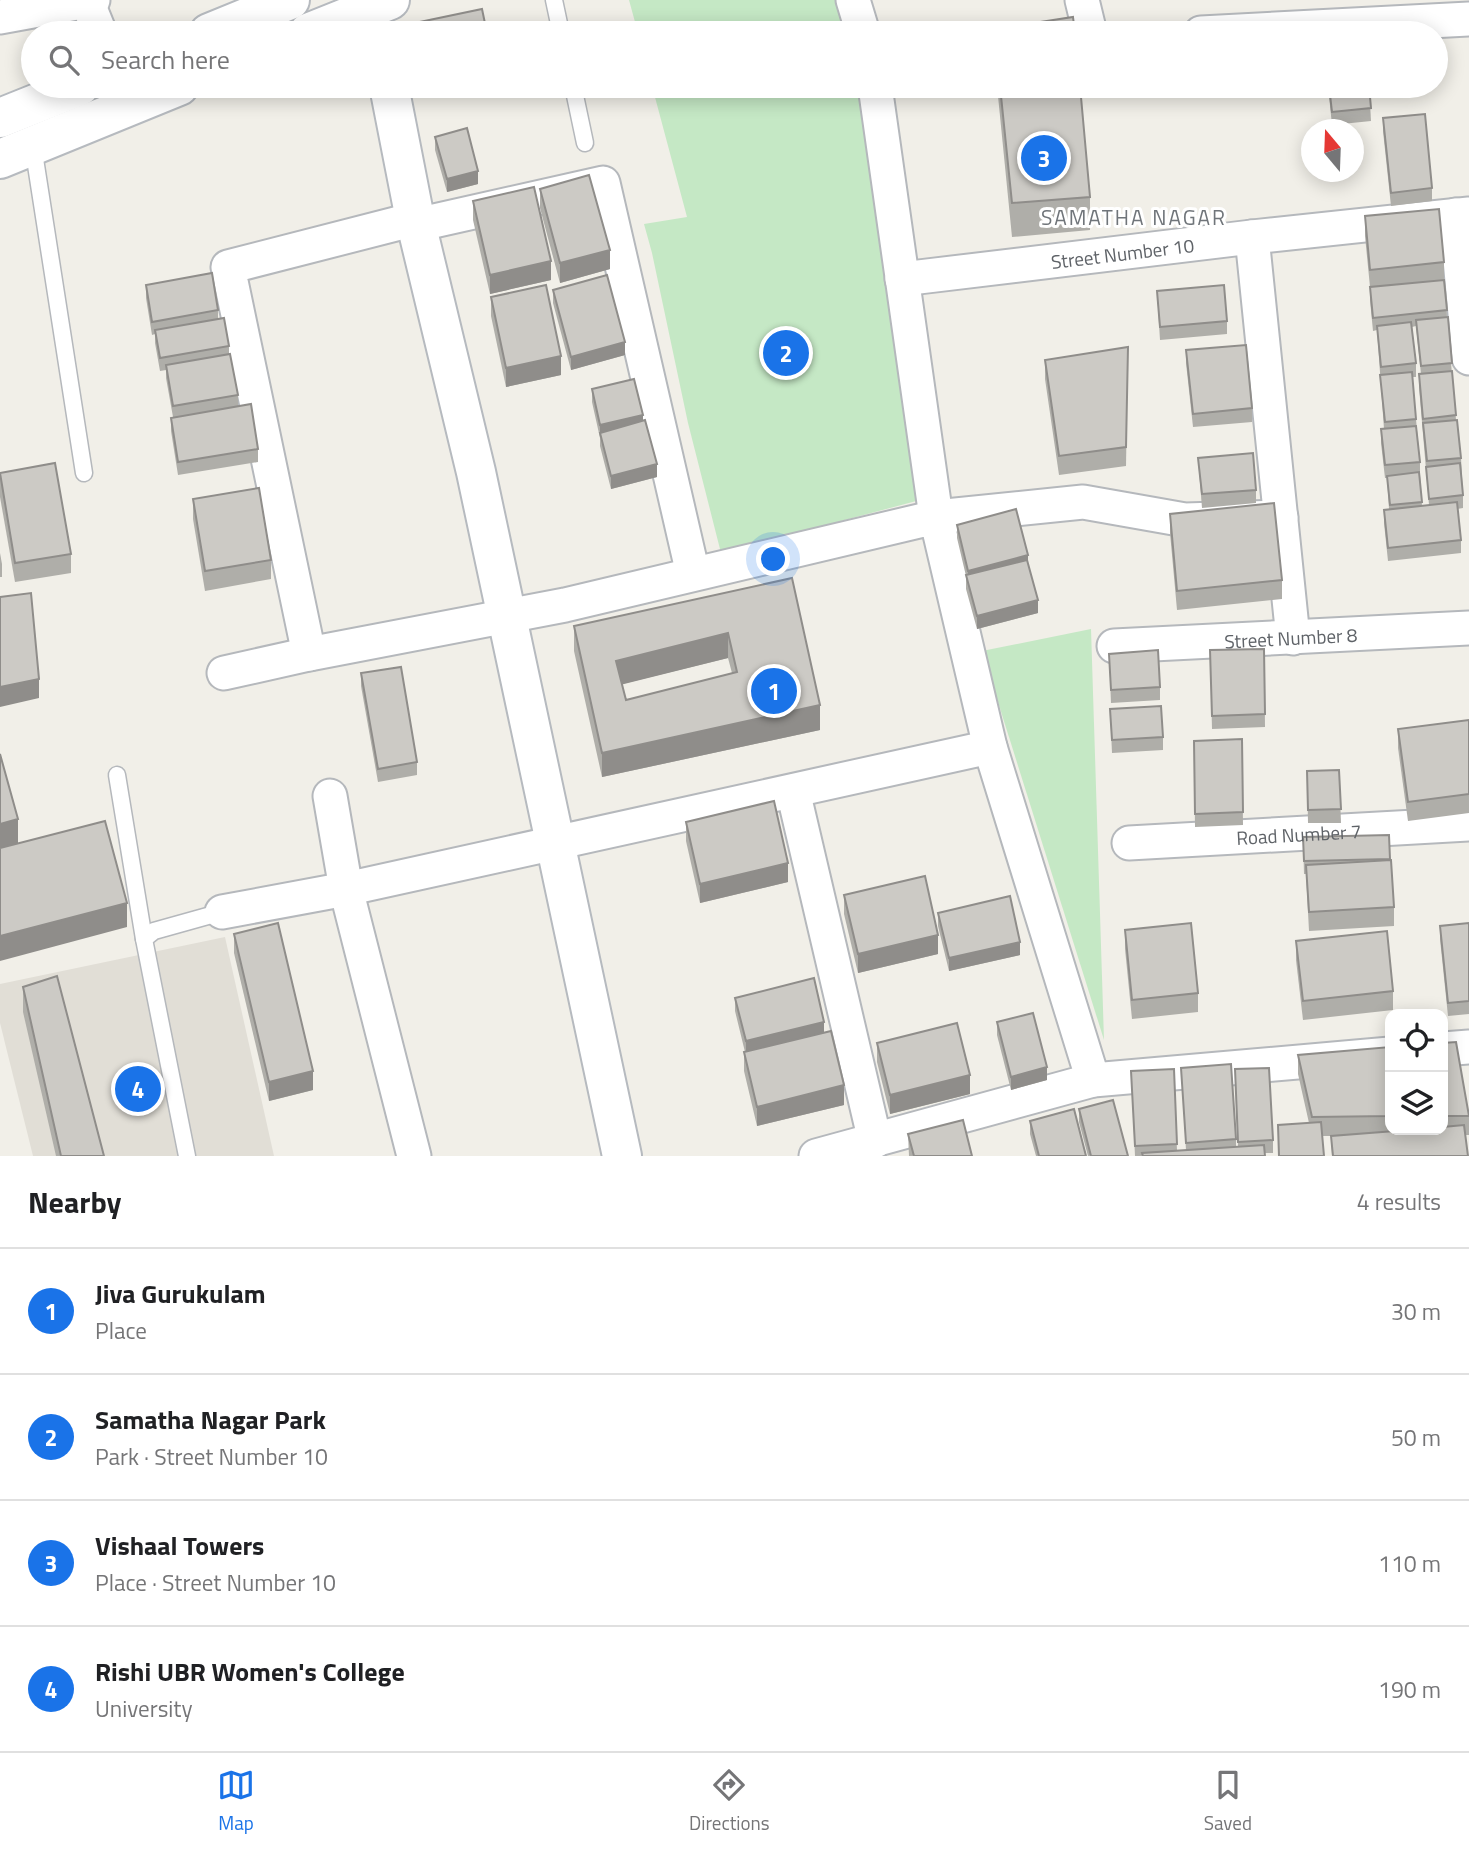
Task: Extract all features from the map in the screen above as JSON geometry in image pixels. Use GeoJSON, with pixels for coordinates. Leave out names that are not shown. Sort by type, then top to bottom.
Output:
{"type":"FeatureCollection","features":[{"type":"Feature","properties":{"kind":"street"},"geometry":{"type":"LineString","coordinates":[[238,21],[290,0]]}},
{"type":"Feature","properties":{"kind":"street"},"geometry":{"type":"LineString","coordinates":[[853,0],[859,21]]}},
{"type":"Feature","properties":{"kind":"street"},"geometry":{"type":"LineString","coordinates":[[1082,0],[1087,21]]}},
{"type":"Feature","properties":{"kind":"street"},"geometry":{"type":"LineString","coordinates":[[0,17],[90,1],[96,21]]}},
{"type":"Feature","properties":{"kind":"street"},"geometry":{"type":"LineString","coordinates":[[345,21],[378,10]]}},
{"type":"Feature","properties":{"kind":"street"},"geometry":{"type":"LineString","coordinates":[[1428,21],[1469,19]]}},
{"type":"Feature","properties":{"kind":"street"},"geometry":{"type":"LineString","coordinates":[[51,98],[17,112],[27,148],[150,98]]}},
{"type":"Feature","properties":{"kind":"street"},"geometry":{"type":"LineString","coordinates":[[390,98],[416,222],[475,472],[622,1156]]}},
{"type":"Feature","properties":{"kind":"street"},"geometry":{"type":"LineString","coordinates":[[876,98],[936,517],[990,747],[1093,1080]]}},
{"type":"Feature","properties":{"kind":"street"},"geometry":{"type":"LineString","coordinates":[[309,654],[228,267],[416,222],[603,183],[693,574]]}},
{"type":"Feature","properties":{"kind":"street"},"geometry":{"type":"LineString","coordinates":[[1462,214],[1469,358]]}},
{"type":"Feature","properties":{"kind":"street","name":"Street Number 10"},"geometry":{"type":"LineString","coordinates":[[902,279],[1462,214]]}},
{"type":"Feature","properties":{"kind":"street"},"geometry":{"type":"LineString","coordinates":[[1252,237],[1293,638]]}},
{"type":"Feature","properties":{"kind":"street"},"geometry":{"type":"LineString","coordinates":[[224,673],[506,617],[936,517],[1083,502],[1185,520],[1281,517]]}},
{"type":"Feature","properties":{"kind":"street","name":"Street Number 8"},"geometry":{"type":"LineString","coordinates":[[1114,646],[1469,628]]}},
{"type":"Feature","properties":{"kind":"street"},"geometry":{"type":"LineString","coordinates":[[222,912],[346,889],[990,747]]}},
{"type":"Feature","properties":{"kind":"street"},"geometry":{"type":"LineString","coordinates":[[793,791],[875,1141]]}},
{"type":"Feature","properties":{"kind":"street"},"geometry":{"type":"LineString","coordinates":[[330,796],[346,889],[414,1156]]}},
{"type":"Feature","properties":{"kind":"street","name":"Road Number 7"},"geometry":{"type":"LineString","coordinates":[[1129,843],[1469,824]]}},
{"type":"Feature","properties":{"kind":"street"},"geometry":{"type":"LineString","coordinates":[[1448,1049],[1469,1047]]}},
{"type":"Feature","properties":{"kind":"street"},"geometry":{"type":"LineString","coordinates":[[816,1156],[1093,1080],[1385,1054]]}},
{"type":"Feature","properties":{"kind":"lane"},"geometry":{"type":"LineString","coordinates":[[554,0],[558,21]]}},
{"type":"Feature","properties":{"kind":"lane"},"geometry":{"type":"LineString","coordinates":[[575,98],[585,143]]}},
{"type":"Feature","properties":{"kind":"lane"},"geometry":{"type":"LineString","coordinates":[[27,148],[84,473]]}},
{"type":"Feature","properties":{"kind":"lane"},"geometry":{"type":"LineString","coordinates":[[117,775],[144,939],[187,1156]]}},
{"type":"Feature","properties":{"kind":"lane"},"geometry":{"type":"LineString","coordinates":[[144,939],[154,931],[222,912]]}},
{"type":"Feature","properties":{"kind":"shaded area"},"geometry":{"type":"Polygon","coordinates":[[[225,937],[274,1156],[33,1156],[0,1023],[0,984],[225,937]]]}},
{"type":"Feature","properties":{"kind":"green space"},"geometry":{"type":"Polygon","coordinates":[[[629,0],[835,0],[842,21],[635,21],[629,0]]]}},
{"type":"Feature","properties":{"kind":"green space"},"geometry":{"type":"Polygon","coordinates":[[[655,98],[861,98],[920,500],[721,553],[688,423],[644,224],[687,217],[655,98]]]}},
{"type":"Feature","properties":{"kind":"green space"},"geometry":{"type":"Polygon","coordinates":[[[1091,629],[1104,1040],[982,651],[1091,629]]]}},
{"type":"Feature","properties":{"kind":"building"},"geometry":{"type":"Polygon","coordinates":[[[482,9],[484,21],[424,21],[482,9]]]}},
{"type":"Feature","properties":{"kind":"building"},"geometry":{"type":"Polygon","coordinates":[[[1073,17],[1074,21],[1047,21],[1073,17]]]}},
{"type":"Feature","properties":{"kind":"building"},"geometry":{"type":"Polygon","coordinates":[[[1001,98],[1081,98],[1090,197],[1012,203],[1001,98]]]}},
{"type":"Feature","properties":{"kind":"building"},"geometry":{"type":"Polygon","coordinates":[[[1330,98],[1370,98],[1371,108],[1332,112],[1330,98]]]}},
{"type":"Feature","properties":{"kind":"building"},"geometry":{"type":"Polygon","coordinates":[[[1425,114],[1432,188],[1391,193],[1383,118],[1425,114]]]}},
{"type":"Feature","properties":{"kind":"building"},"geometry":{"type":"Polygon","coordinates":[[[467,128],[478,171],[447,179],[435,137],[467,128]]]}},
{"type":"Feature","properties":{"kind":"building"},"geometry":{"type":"Polygon","coordinates":[[[589,175],[610,250],[560,263],[540,189],[589,175]]]}},
{"type":"Feature","properties":{"kind":"building"},"geometry":{"type":"Polygon","coordinates":[[[534,187],[551,261],[490,275],[473,201],[534,187]]]}},
{"type":"Feature","properties":{"kind":"building"},"geometry":{"type":"Polygon","coordinates":[[[1439,209],[1444,262],[1370,270],[1365,216],[1439,209]]]}},
{"type":"Feature","properties":{"kind":"building"},"geometry":{"type":"Polygon","coordinates":[[[212,273],[218,310],[152,322],[146,285],[212,273]]]}},
{"type":"Feature","properties":{"kind":"building"},"geometry":{"type":"Polygon","coordinates":[[[607,275],[625,342],[571,357],[553,290],[607,275]]]}},
{"type":"Feature","properties":{"kind":"building"},"geometry":{"type":"Polygon","coordinates":[[[1444,280],[1447,310],[1373,318],[1370,287],[1444,280]]]}},
{"type":"Feature","properties":{"kind":"building"},"geometry":{"type":"Polygon","coordinates":[[[546,285],[561,356],[506,368],[491,297],[546,285]]]}},
{"type":"Feature","properties":{"kind":"building"},"geometry":{"type":"Polygon","coordinates":[[[1224,285],[1227,321],[1160,327],[1157,291],[1224,285]]]}},
{"type":"Feature","properties":{"kind":"building"},"geometry":{"type":"Polygon","coordinates":[[[1448,317],[1452,363],[1421,366],[1416,320],[1448,317]]]}},
{"type":"Feature","properties":{"kind":"building"},"geometry":{"type":"Polygon","coordinates":[[[224,318],[229,346],[160,358],[155,330],[224,318]]]}},
{"type":"Feature","properties":{"kind":"building"},"geometry":{"type":"Polygon","coordinates":[[[1411,322],[1416,363],[1381,367],[1377,326],[1411,322]]]}},
{"type":"Feature","properties":{"kind":"building"},"geometry":{"type":"Polygon","coordinates":[[[1246,345],[1252,408],[1193,414],[1186,350],[1246,345]]]}},
{"type":"Feature","properties":{"kind":"building"},"geometry":{"type":"Polygon","coordinates":[[[1128,347],[1126,447],[1059,456],[1045,360],[1128,347]]]}},
{"type":"Feature","properties":{"kind":"building"},"geometry":{"type":"Polygon","coordinates":[[[230,354],[238,395],[173,406],[166,365],[230,354]]]}},
{"type":"Feature","properties":{"kind":"building"},"geometry":{"type":"Polygon","coordinates":[[[1452,371],[1456,415],[1423,419],[1419,374],[1452,371]]]}},
{"type":"Feature","properties":{"kind":"building"},"geometry":{"type":"Polygon","coordinates":[[[1412,372],[1416,419],[1385,422],[1380,375],[1412,372]]]}},
{"type":"Feature","properties":{"kind":"building"},"geometry":{"type":"Polygon","coordinates":[[[634,379],[643,415],[600,425],[592,389],[634,379]]]}},
{"type":"Feature","properties":{"kind":"building"},"geometry":{"type":"Polygon","coordinates":[[[251,404],[258,449],[178,462],[171,418],[251,404]]]}},
{"type":"Feature","properties":{"kind":"building"},"geometry":{"type":"Polygon","coordinates":[[[645,420],[657,464],[611,476],[600,433],[645,420]]]}},
{"type":"Feature","properties":{"kind":"building"},"geometry":{"type":"Polygon","coordinates":[[[1457,420],[1461,458],[1427,461],[1423,423],[1457,420]]]}},
{"type":"Feature","properties":{"kind":"building"},"geometry":{"type":"Polygon","coordinates":[[[1416,426],[1420,462],[1385,465],[1381,429],[1416,426]]]}},
{"type":"Feature","properties":{"kind":"building"},"geometry":{"type":"Polygon","coordinates":[[[1253,453],[1256,490],[1202,494],[1198,458],[1253,453]]]}},
{"type":"Feature","properties":{"kind":"building"},"geometry":{"type":"Polygon","coordinates":[[[55,463],[71,554],[15,563],[0,473],[55,463]]]}},
{"type":"Feature","properties":{"kind":"building"},"geometry":{"type":"Polygon","coordinates":[[[1460,463],[1463,495],[1429,499],[1426,467],[1460,463]]]}},
{"type":"Feature","properties":{"kind":"building"},"geometry":{"type":"Polygon","coordinates":[[[1419,472],[1422,502],[1390,505],[1387,476],[1419,472]]]}},
{"type":"Feature","properties":{"kind":"building"},"geometry":{"type":"Polygon","coordinates":[[[259,488],[271,560],[205,571],[193,499],[259,488]]]}},
{"type":"Feature","properties":{"kind":"building"},"geometry":{"type":"Polygon","coordinates":[[[1457,502],[1461,540],[1388,548],[1384,510],[1457,502]]]}},
{"type":"Feature","properties":{"kind":"building"},"geometry":{"type":"Polygon","coordinates":[[[1274,503],[1282,580],[1177,591],[1170,514],[1274,503]]]}},
{"type":"Feature","properties":{"kind":"building"},"geometry":{"type":"Polygon","coordinates":[[[1016,509],[1028,555],[968,571],[957,525],[1016,509]]]}},
{"type":"Feature","properties":{"kind":"building"},"geometry":{"type":"Polygon","coordinates":[[[1027,560],[1038,600],[977,616],[966,575],[1027,560]]]}},
{"type":"Feature","properties":{"kind":"building"},"geometry":{"type":"Polygon","coordinates":[[[792,578],[820,705],[602,753],[574,626],[792,578]],[[728,633],[616,661],[626,700],[737,672],[728,633]]]}},
{"type":"Feature","properties":{"kind":"building"},"geometry":{"type":"Polygon","coordinates":[[[31,593],[39,679],[0,687],[0,597],[31,593]]]}},
{"type":"Feature","properties":{"kind":"building"},"geometry":{"type":"Polygon","coordinates":[[[1264,649],[1265,714],[1212,716],[1210,650],[1264,649]]]}},
{"type":"Feature","properties":{"kind":"building"},"geometry":{"type":"Polygon","coordinates":[[[1158,650],[1160,687],[1111,690],[1109,654],[1158,650]]]}},
{"type":"Feature","properties":{"kind":"building"},"geometry":{"type":"Polygon","coordinates":[[[401,667],[417,762],[378,769],[361,673],[401,667]]]}},
{"type":"Feature","properties":{"kind":"building"},"geometry":{"type":"Polygon","coordinates":[[[1161,706],[1163,737],[1112,740],[1110,709],[1161,706]]]}},
{"type":"Feature","properties":{"kind":"building"},"geometry":{"type":"Polygon","coordinates":[[[1469,720],[1469,794],[1408,802],[1398,729],[1469,720]]]}},
{"type":"Feature","properties":{"kind":"building"},"geometry":{"type":"Polygon","coordinates":[[[1242,739],[1243,812],[1195,814],[1194,741],[1242,739]]]}},
{"type":"Feature","properties":{"kind":"building"},"geometry":{"type":"Polygon","coordinates":[[[0,754],[18,819],[0,824],[0,754]]]}},
{"type":"Feature","properties":{"kind":"building"},"geometry":{"type":"Polygon","coordinates":[[[1339,770],[1341,809],[1308,810],[1307,771],[1339,770]]]}},
{"type":"Feature","properties":{"kind":"building"},"geometry":{"type":"Polygon","coordinates":[[[774,801],[788,863],[700,884],[686,822],[774,801]]]}},
{"type":"Feature","properties":{"kind":"building"},"geometry":{"type":"Polygon","coordinates":[[[105,821],[127,903],[0,936],[0,848],[105,821]]]}},
{"type":"Feature","properties":{"kind":"building"},"geometry":{"type":"Polygon","coordinates":[[[1389,835],[1390,859],[1304,861],[1303,837],[1389,835]]]}},
{"type":"Feature","properties":{"kind":"building"},"geometry":{"type":"Polygon","coordinates":[[[1391,860],[1394,907],[1309,912],[1306,865],[1391,860]]]}},
{"type":"Feature","properties":{"kind":"building"},"geometry":{"type":"Polygon","coordinates":[[[925,876],[938,935],[858,954],[844,895],[925,876]]]}},
{"type":"Feature","properties":{"kind":"building"},"geometry":{"type":"Polygon","coordinates":[[[1010,896],[1020,942],[949,958],[938,913],[1010,896]]]}},
{"type":"Feature","properties":{"kind":"building"},"geometry":{"type":"Polygon","coordinates":[[[278,923],[313,1071],[269,1082],[234,934],[278,923]]]}},
{"type":"Feature","properties":{"kind":"building"},"geometry":{"type":"Polygon","coordinates":[[[1191,923],[1198,993],[1132,1000],[1125,930],[1191,923]]]}},
{"type":"Feature","properties":{"kind":"building"},"geometry":{"type":"Polygon","coordinates":[[[1469,923],[1469,1001],[1448,1003],[1440,926],[1469,923]]]}},
{"type":"Feature","properties":{"kind":"building"},"geometry":{"type":"Polygon","coordinates":[[[1387,931],[1393,991],[1303,1001],[1296,941],[1387,931]]]}},
{"type":"Feature","properties":{"kind":"building"},"geometry":{"type":"Polygon","coordinates":[[[57,976],[104,1156],[61,1156],[23,987],[57,976]]]}},
{"type":"Feature","properties":{"kind":"building"},"geometry":{"type":"Polygon","coordinates":[[[814,978],[824,1022],[746,1041],[735,998],[814,978]]]}},
{"type":"Feature","properties":{"kind":"building"},"geometry":{"type":"Polygon","coordinates":[[[1033,1013],[1047,1067],[1011,1077],[997,1022],[1033,1013]]]}},
{"type":"Feature","properties":{"kind":"building"},"geometry":{"type":"Polygon","coordinates":[[[957,1023],[970,1075],[890,1095],[877,1043],[957,1023]]]}},
{"type":"Feature","properties":{"kind":"building"},"geometry":{"type":"Polygon","coordinates":[[[831,1031],[844,1085],[757,1107],[744,1052],[831,1031]]]}},
{"type":"Feature","properties":{"kind":"building"},"geometry":{"type":"Polygon","coordinates":[[[1456,1042],[1469,1116],[1448,1116],[1448,1043],[1456,1042]]]}},
{"type":"Feature","properties":{"kind":"building"},"geometry":{"type":"Polygon","coordinates":[[[1385,1047],[1385,1116],[1312,1117],[1298,1055],[1385,1047]]]}},
{"type":"Feature","properties":{"kind":"building"},"geometry":{"type":"Polygon","coordinates":[[[1231,1064],[1236,1139],[1186,1143],[1181,1068],[1231,1064]]]}},
{"type":"Feature","properties":{"kind":"building"},"geometry":{"type":"Polygon","coordinates":[[[1269,1068],[1273,1140],[1238,1142],[1235,1069],[1269,1068]]]}},
{"type":"Feature","properties":{"kind":"building"},"geometry":{"type":"Polygon","coordinates":[[[1174,1069],[1177,1144],[1135,1146],[1131,1071],[1174,1069]]]}},
{"type":"Feature","properties":{"kind":"building"},"geometry":{"type":"Polygon","coordinates":[[[1113,1100],[1128,1156],[1091,1156],[1079,1109],[1113,1100]]]}},
{"type":"Feature","properties":{"kind":"building"},"geometry":{"type":"Polygon","coordinates":[[[1074,1109],[1086,1156],[1039,1156],[1030,1121],[1074,1109]]]}},
{"type":"Feature","properties":{"kind":"building"},"geometry":{"type":"Polygon","coordinates":[[[963,1120],[972,1156],[914,1156],[908,1134],[963,1120]]]}},
{"type":"Feature","properties":{"kind":"building"},"geometry":{"type":"Polygon","coordinates":[[[1321,1122],[1324,1156],[1279,1156],[1278,1125],[1321,1122]]]}},
{"type":"Feature","properties":{"kind":"building"},"geometry":{"type":"Polygon","coordinates":[[[1464,1125],[1468,1156],[1333,1156],[1331,1136],[1385,1132],[1385,1135],[1448,1135],[1448,1127],[1464,1125]]]}},
{"type":"Feature","properties":{"kind":"building"},"geometry":{"type":"Polygon","coordinates":[[[1264,1145],[1265,1156],[1143,1156],[1142,1153],[1264,1145]]]}},
{"type":"Feature","properties":{"kind":"place","name":"Vishaal Towers"},"geometry":{"type":"Point","coordinates":[1044,158]}},
{"type":"Feature","properties":{"kind":"place","name":"Samatha Nagar Park"},"geometry":{"type":"Point","coordinates":[786,353]}},
{"type":"Feature","properties":{"kind":"place","name":"Jiva Gurukulam"},"geometry":{"type":"Point","coordinates":[774,691]}},
{"type":"Feature","properties":{"kind":"place","name":"Rishi UBR Women's College"},"geometry":{"type":"Point","coordinates":[138,1089]}},
{"type":"Feature","properties":{"kind":"district","name":"SAMATHA NAGAR"},"geometry":{"type":"Point","coordinates":[1134,217]}}]}
